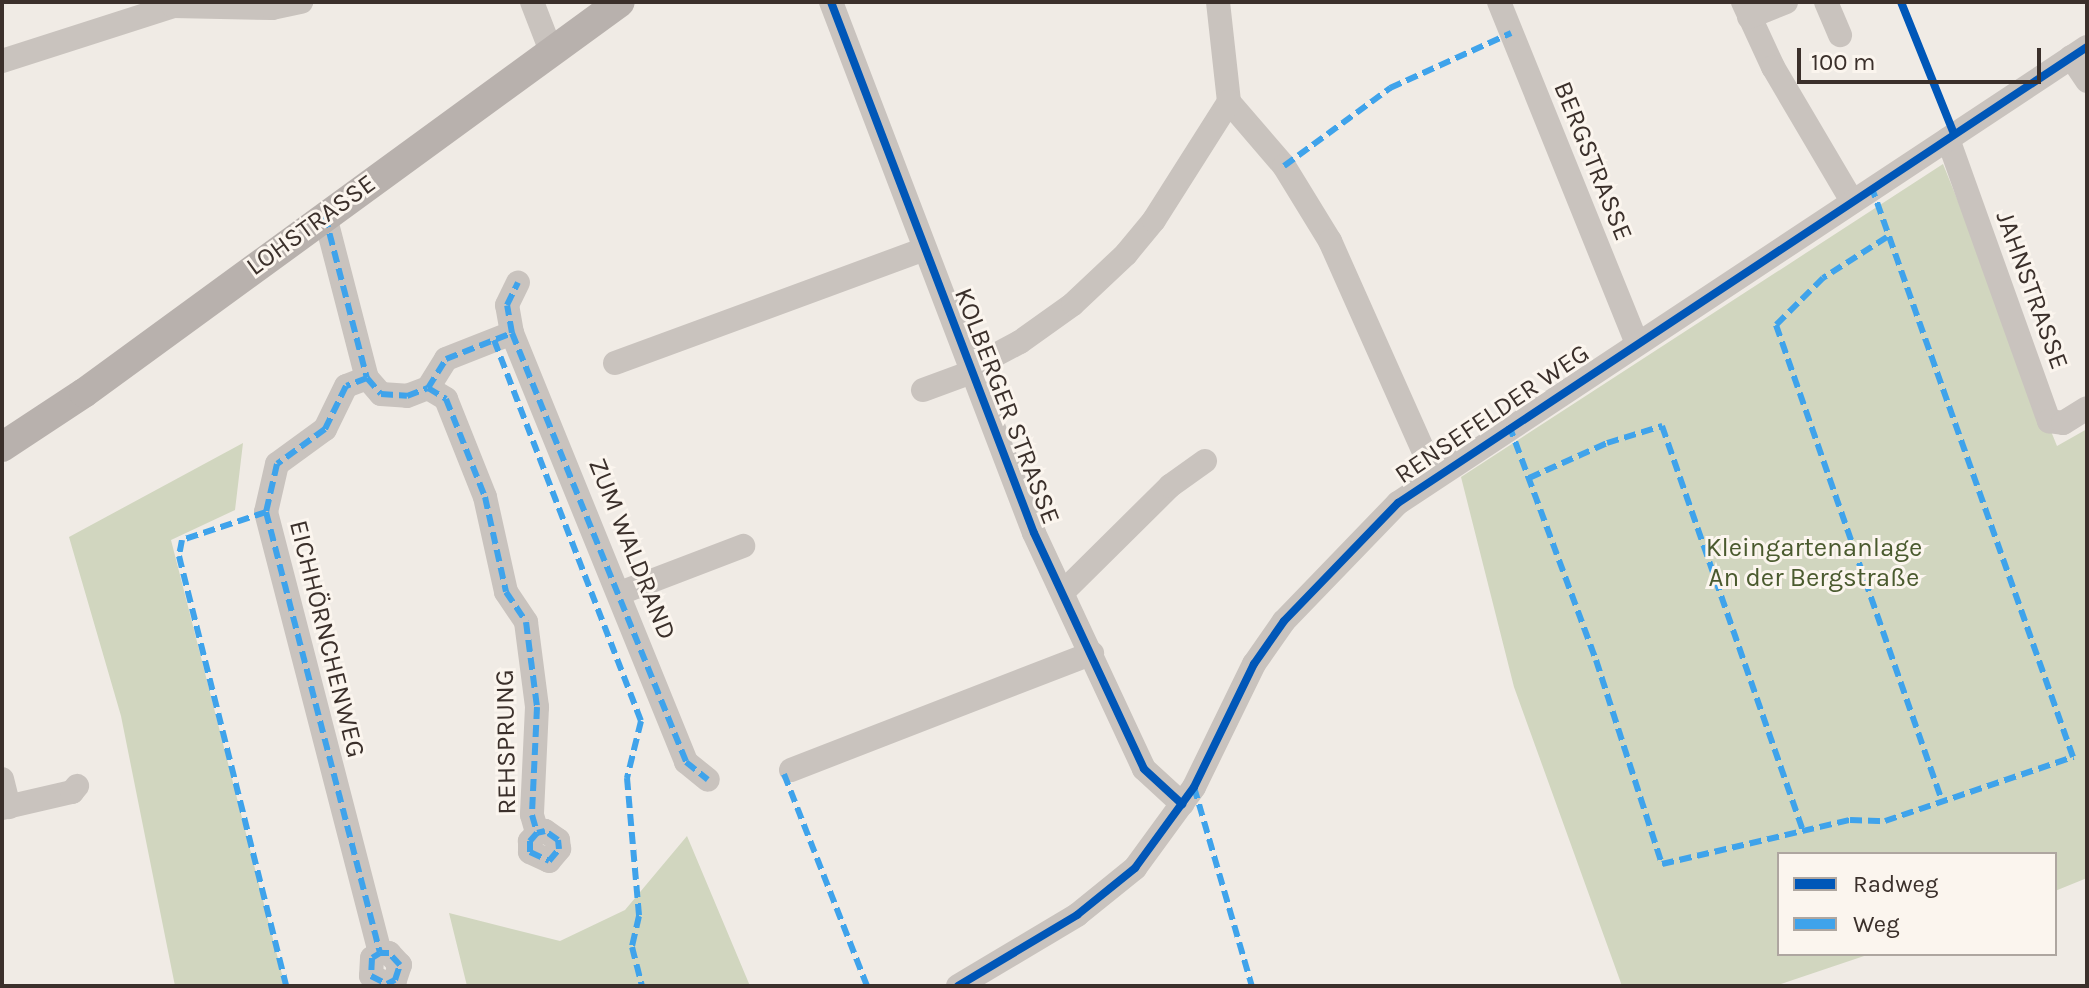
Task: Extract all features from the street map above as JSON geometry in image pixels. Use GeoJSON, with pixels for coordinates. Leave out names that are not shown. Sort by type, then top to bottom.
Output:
{"type":"FeatureCollection","features":[{"type":"Feature","properties":{"kind":"main road","name":"LOHSTRASSE"},"geometry":{"type":"LineString","coordinates":[[2,447],[84,393],[620,2]]}},
{"type":"Feature","properties":{"kind":"street"},"geometry":{"type":"LineString","coordinates":[[2,61],[136,9],[192,4],[272,8],[301,2]]}},
{"type":"Feature","properties":{"kind":"street"},"geometry":{"type":"LineString","coordinates":[[532,2],[551,51]]}},
{"type":"Feature","properties":{"kind":"street","name":"KOLBERGER STRASSE"},"geometry":{"type":"LineString","coordinates":[[831,2],[1034,533],[1144,769],[1182,804]]}},
{"type":"Feature","properties":{"kind":"street"},"geometry":{"type":"LineString","coordinates":[[1218,2],[1229,102],[1284,166],[1330,241],[1434,475]]}},
{"type":"Feature","properties":{"kind":"street","name":"BERGSTRASSE"},"geometry":{"type":"LineString","coordinates":[[1499,2],[1636,341]]}},
{"type":"Feature","properties":{"kind":"street"},"geometry":{"type":"LineString","coordinates":[[1786,2],[1746,9],[1852,201]]}},
{"type":"Feature","properties":{"kind":"street"},"geometry":{"type":"LineString","coordinates":[[1826,2],[1840,35]]}},
{"type":"Feature","properties":{"kind":"street"},"geometry":{"type":"LineString","coordinates":[[2079,52],[2087,81]]}},
{"type":"Feature","properties":{"kind":"street","name":"RENSEFELDER WEG"},"geometry":{"type":"LineString","coordinates":[[958,986],[1107,892],[1135,868],[1182,804],[1254,664],[1284,621],[1357,541],[1434,475],[2079,52]]}},
{"type":"Feature","properties":{"kind":"street"},"geometry":{"type":"LineString","coordinates":[[923,390],[971,370],[1020,342],[1073,304],[1126,254],[1170,196],[1229,102]]}},
{"type":"Feature","properties":{"kind":"street","name":"JAHNSTRASSE"},"geometry":{"type":"LineString","coordinates":[[1948,139],[2049,421],[2063,423],[2087,408]]}},
{"type":"Feature","properties":{"kind":"street"},"geometry":{"type":"LineString","coordinates":[[325,216],[367,378],[381,394],[394,397],[428,388],[446,359],[512,333]]}},
{"type":"Feature","properties":{"kind":"street"},"geometry":{"type":"LineString","coordinates":[[615,363],[925,249]]}},
{"type":"Feature","properties":{"kind":"street","name":"ZUM WALDRAND"},"geometry":{"type":"LineString","coordinates":[[518,282],[507,305],[512,333],[686,762],[708,780]]}},
{"type":"Feature","properties":{"kind":"street","name":"EICHHÖRNCHENWEG"},"geometry":{"type":"LineString","coordinates":[[367,378],[346,386],[325,429],[277,464],[266,512],[380,953]]}},
{"type":"Feature","properties":{"kind":"street","name":"REHSPRUNG"},"geometry":{"type":"LineString","coordinates":[[428,388],[446,399],[485,497],[506,592],[526,622],[536,696],[532,815],[537,833]]}},
{"type":"Feature","properties":{"kind":"street"},"geometry":{"type":"LineString","coordinates":[[1063,592],[1170,486],[1205,461]]}},
{"type":"Feature","properties":{"kind":"street"},"geometry":{"type":"LineString","coordinates":[[620,593],[743,546]]}},
{"type":"Feature","properties":{"kind":"street"},"geometry":{"type":"LineString","coordinates":[[791,770],[1092,653]]}},
{"type":"Feature","properties":{"kind":"street"},"geometry":{"type":"LineString","coordinates":[[2,779],[6,808],[72,792],[77,786]]}},
{"type":"Feature","properties":{"kind":"green space","name":"Kleingartenanlage An der Bergstraße"},"geometry":{"type":"Polygon","coordinates":[[[1943,164],[2057,446],[2087,429],[2087,878],[2057,890],[2057,852],[1777,852],[1777,956],[1864,956],[1775,986],[1622,986],[1514,687],[1461,477],[1943,164]]]}},
{"type":"Feature","properties":{"kind":"green space"},"geometry":{"type":"Polygon","coordinates":[[[243,443],[235,510],[171,540],[285,986],[175,986],[121,716],[69,537],[243,443]]]}},
{"type":"Feature","properties":{"kind":"green space"},"geometry":{"type":"Polygon","coordinates":[[[687,836],[750,986],[467,986],[449,913],[560,941],[625,910],[687,836]]]}},
{"type":"Feature","properties":{"kind":"marked path"},"geometry":{"type":"LineString","coordinates":[[1284,166],[1390,88],[1511,33]]}},
{"type":"Feature","properties":{"kind":"marked path"},"geometry":{"type":"LineString","coordinates":[[1509,425],[1596,660],[1662,864],[1850,820],[1885,821],[2073,757],[1872,188]]}},
{"type":"Feature","properties":{"kind":"marked path"},"geometry":{"type":"LineString","coordinates":[[325,216],[367,378],[381,394],[407,396],[428,388],[446,359],[512,333],[507,305],[518,282]]}},
{"type":"Feature","properties":{"kind":"marked path"},"geometry":{"type":"LineString","coordinates":[[1887,237],[1823,278],[1776,325],[1942,801]]}},
{"type":"Feature","properties":{"kind":"marked path"},"geometry":{"type":"LineString","coordinates":[[512,333],[686,762],[708,780]]}},
{"type":"Feature","properties":{"kind":"marked path"},"geometry":{"type":"LineString","coordinates":[[494,340],[641,721],[627,778],[639,916],[632,947],[642,986]]}},
{"type":"Feature","properties":{"kind":"marked path"},"geometry":{"type":"LineString","coordinates":[[367,378],[346,386],[325,429],[277,464],[266,512],[380,953],[372,958],[371,976],[387,984],[395,980],[400,965],[389,953],[380,953]]}},
{"type":"Feature","properties":{"kind":"marked path"},"geometry":{"type":"LineString","coordinates":[[428,388],[446,399],[485,497],[506,592],[526,622],[537,707],[532,815],[537,833],[530,841],[530,852],[549,861],[559,849],[558,840],[545,831],[537,833]]}},
{"type":"Feature","properties":{"kind":"marked path"},"geometry":{"type":"LineString","coordinates":[[1529,478],[1607,443],[1662,426],[1803,831]]}},
{"type":"Feature","properties":{"kind":"marked path"},"geometry":{"type":"LineString","coordinates":[[266,512],[182,540],[179,556],[286,986]]}},
{"type":"Feature","properties":{"kind":"marked path"},"geometry":{"type":"LineString","coordinates":[[784,774],[867,986]]}},
{"type":"Feature","properties":{"kind":"marked path"},"geometry":{"type":"LineString","coordinates":[[1194,787],[1252,986]]}},
{"type":"Feature","properties":{"kind":"cycle path"},"geometry":{"type":"LineString","coordinates":[[831,2],[1034,533],[1144,769],[1182,804]]}},
{"type":"Feature","properties":{"kind":"cycle path"},"geometry":{"type":"LineString","coordinates":[[1901,2],[1954,134]]}},
{"type":"Feature","properties":{"kind":"cycle path"},"geometry":{"type":"LineString","coordinates":[[958,986],[1077,915],[1135,868],[1194,787],[1254,664],[1284,621],[1398,503],[2087,47]]}}]}
